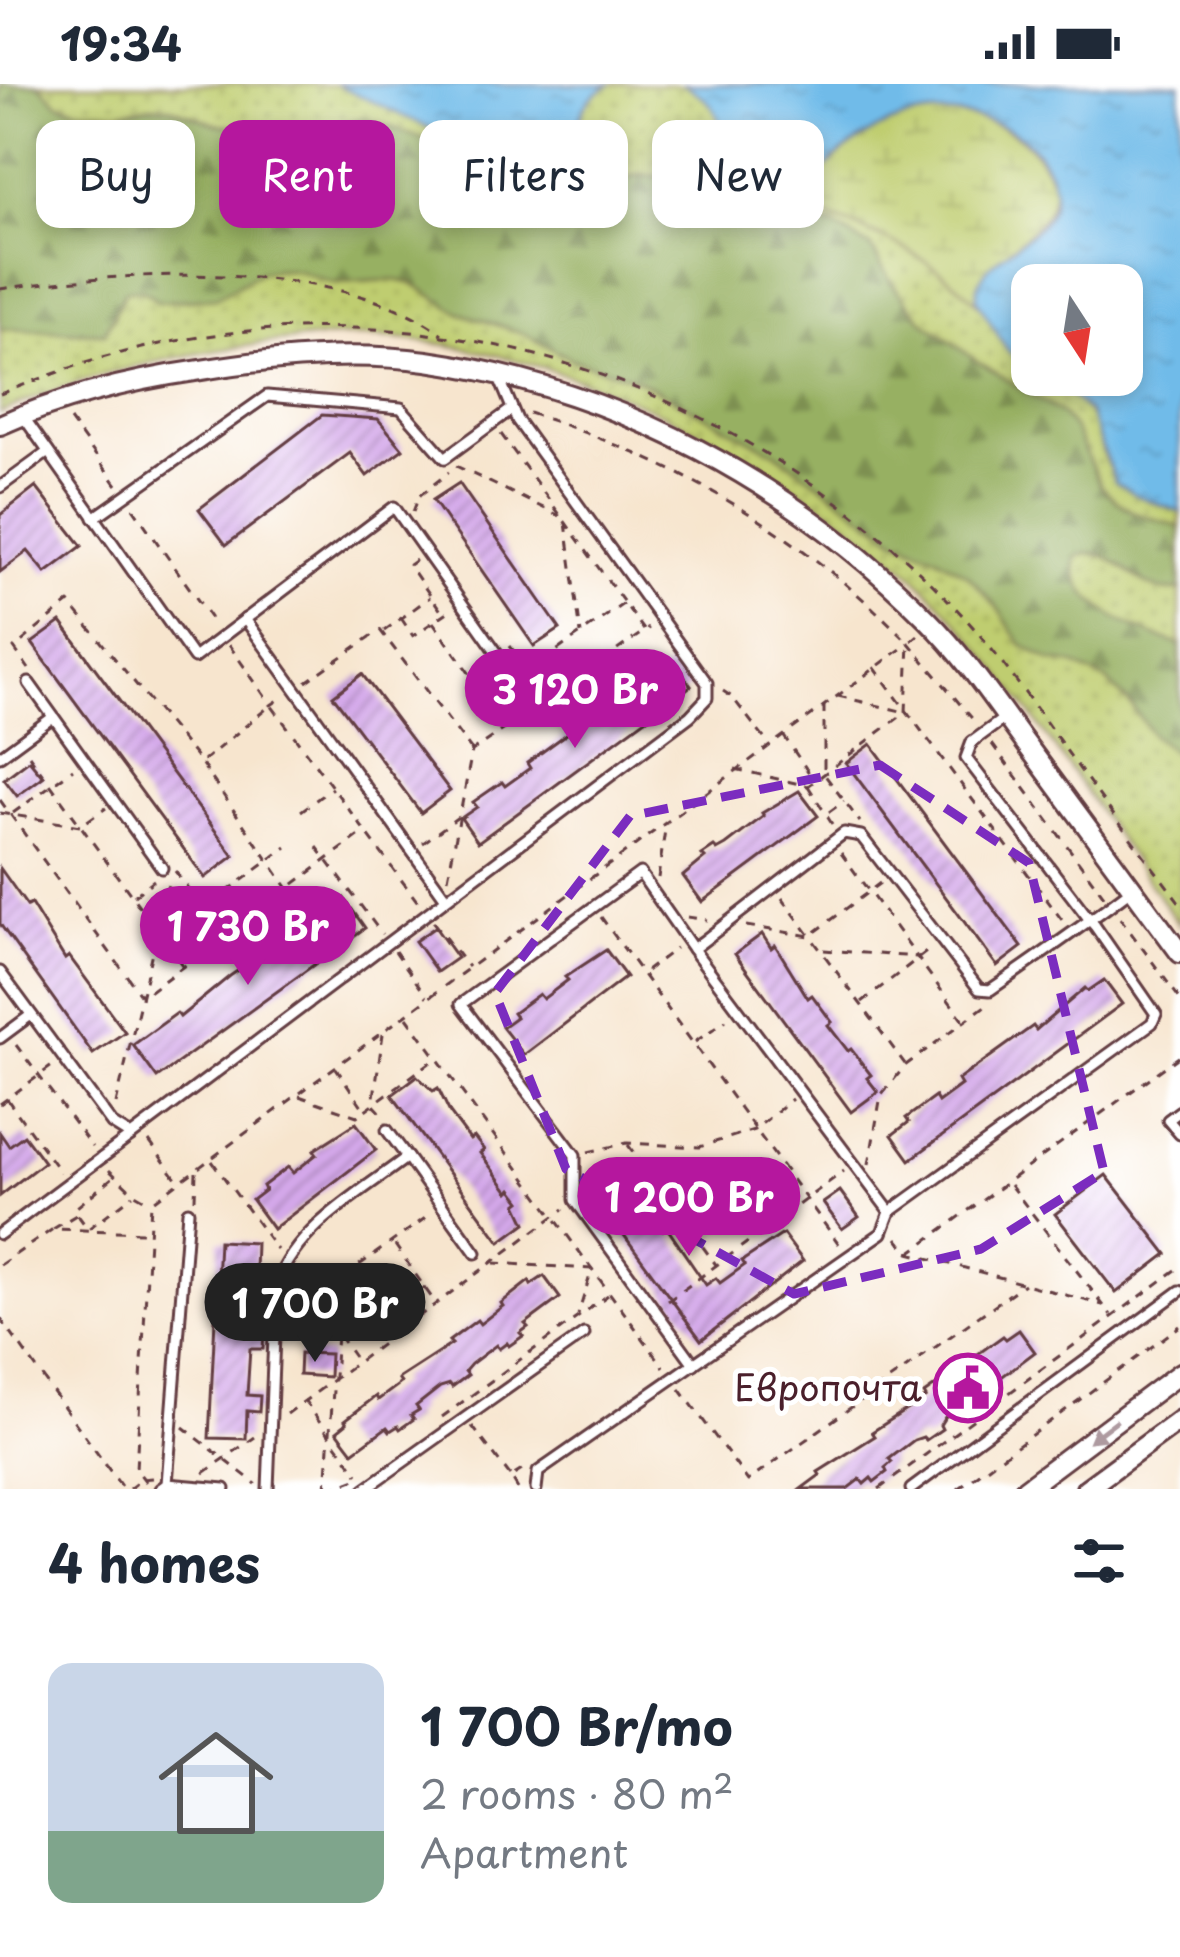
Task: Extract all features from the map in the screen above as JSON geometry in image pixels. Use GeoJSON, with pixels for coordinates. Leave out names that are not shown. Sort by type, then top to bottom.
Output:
{"type":"FeatureCollection","features":[{"type":"Feature","properties":{"kind":"street"},"geometry":{"type":"LineString","coordinates":[[0,425],[57,403],[151,377],[260,360],[382,358],[498,375],[626,415],[702,451],[785,500],[847,546],[931,623],[1180,953]]}},
{"type":"Feature","properties":{"kind":"street"},"geometry":{"type":"LineString","coordinates":[[1025,1489],[1180,1373]]}},
{"type":"Feature","properties":{"kind":"street"},"geometry":{"type":"LineString","coordinates":[[1086,1489],[1180,1420]]}},
{"type":"Feature","properties":{"kind":"lane"},"geometry":{"type":"LineString","coordinates":[[0,1234],[690,716],[707,698],[707,682],[514,415],[498,375]]}},
{"type":"Feature","properties":{"kind":"lane"},"geometry":{"type":"LineString","coordinates":[[94,518],[267,396],[400,409],[445,458],[514,415]]}},
{"type":"Feature","properties":{"kind":"lane"},"geometry":{"type":"LineString","coordinates":[[22,415],[194,658],[394,507],[498,654]]}},
{"type":"Feature","properties":{"kind":"lane"},"geometry":{"type":"LineString","coordinates":[[0,487],[48,452]]}},
{"type":"Feature","properties":{"kind":"lane"},"geometry":{"type":"LineString","coordinates":[[245,620],[445,897]]}},
{"type":"Feature","properties":{"kind":"lane"},"geometry":{"type":"LineString","coordinates":[[29,683],[164,870]]}},
{"type":"Feature","properties":{"kind":"lane"},"geometry":{"type":"LineString","coordinates":[[0,756],[53,717]]}},
{"type":"Feature","properties":{"kind":"lane"},"geometry":{"type":"LineString","coordinates":[[536,1489],[538,1472],[882,1233],[890,1212],[1152,1023],[1154,1005],[966,758],[972,742],[1006,717]]}},
{"type":"Feature","properties":{"kind":"lane"},"geometry":{"type":"LineString","coordinates":[[693,949],[844,833],[861,836],[979,989],[991,991],[1132,889]]}},
{"type":"Feature","properties":{"kind":"lane"},"geometry":{"type":"LineString","coordinates":[[694,1364],[575,1200],[575,1155],[461,1004],[640,873],[890,1212]]}},
{"type":"Feature","properties":{"kind":"lane"},"geometry":{"type":"LineString","coordinates":[[0,972],[112,1124],[136,1133]]}},
{"type":"Feature","properties":{"kind":"lane"},"geometry":{"type":"LineString","coordinates":[[3,1036],[31,1015]]}},
{"type":"Feature","properties":{"kind":"lane"},"geometry":{"type":"LineString","coordinates":[[1180,1111],[1168,1120],[1180,1134]]}},
{"type":"Feature","properties":{"kind":"lane"},"geometry":{"type":"LineString","coordinates":[[386,1130],[476,1253]]}},
{"type":"Feature","properties":{"kind":"lane"},"geometry":{"type":"LineString","coordinates":[[266,1489],[276,1285],[285,1260],[303,1237],[407,1157]]}},
{"type":"Feature","properties":{"kind":"lane"},"geometry":{"type":"LineString","coordinates":[[188,1210],[163,1486],[225,1489]]}},
{"type":"Feature","properties":{"kind":"lane"},"geometry":{"type":"LineString","coordinates":[[911,1489],[1180,1291]]}},
{"type":"Feature","properties":{"kind":"lane"},"geometry":{"type":"LineString","coordinates":[[366,1488],[584,1334]]}},
{"type":"Feature","properties":{"kind":"path"},"geometry":{"type":"LineString","coordinates":[[0,289],[50,281],[260,277],[351,292],[393,306],[423,319],[464,350]]}},
{"type":"Feature","properties":{"kind":"path"},"geometry":{"type":"LineString","coordinates":[[57,403],[271,705],[469,968]]}},
{"type":"Feature","properties":{"kind":"path"},"geometry":{"type":"LineString","coordinates":[[645,630],[500,433],[514,415],[527,413],[602,437],[663,463],[733,502],[823,563],[909,643],[984,734],[1180,998]]}},
{"type":"Feature","properties":{"kind":"path"},"geometry":{"type":"LineString","coordinates":[[413,512],[419,496],[456,466],[565,518]]}},
{"type":"Feature","properties":{"kind":"path"},"geometry":{"type":"LineString","coordinates":[[565,518],[581,634]]}},
{"type":"Feature","properties":{"kind":"path"},"geometry":{"type":"LineString","coordinates":[[426,553],[409,565],[444,614]]}},
{"type":"Feature","properties":{"kind":"path"},"geometry":{"type":"LineString","coordinates":[[201,763],[271,705],[373,631],[383,632],[431,596]]}},
{"type":"Feature","properties":{"kind":"path"},"geometry":{"type":"LineString","coordinates":[[68,603],[201,763],[289,890]]}},
{"type":"Feature","properties":{"kind":"path"},"geometry":{"type":"LineString","coordinates":[[401,618],[413,636],[461,603]]}},
{"type":"Feature","properties":{"kind":"path"},"geometry":{"type":"LineString","coordinates":[[528,671],[625,603]]}},
{"type":"Feature","properties":{"kind":"path"},"geometry":{"type":"LineString","coordinates":[[939,615],[951,603],[993,649],[1180,903]]}},
{"type":"Feature","properties":{"kind":"path"},"geometry":{"type":"LineString","coordinates":[[445,897],[472,751],[661,619]]}},
{"type":"Feature","properties":{"kind":"path"},"geometry":{"type":"LineString","coordinates":[[433,622],[507,726]]}},
{"type":"Feature","properties":{"kind":"path"},"geometry":{"type":"LineString","coordinates":[[151,1489],[136,1468],[151,1203],[923,630]]}},
{"type":"Feature","properties":{"kind":"path"},"geometry":{"type":"LineString","coordinates":[[383,632],[472,751]]}},
{"type":"Feature","properties":{"kind":"path"},"geometry":{"type":"LineString","coordinates":[[501,633],[548,698]]}},
{"type":"Feature","properties":{"kind":"path"},"geometry":{"type":"LineString","coordinates":[[906,712],[909,643]]}},
{"type":"Feature","properties":{"kind":"path"},"geometry":{"type":"LineString","coordinates":[[874,667],[1072,934]]}},
{"type":"Feature","properties":{"kind":"path"},"geometry":{"type":"LineString","coordinates":[[707,682],[732,697],[768,744]]}},
{"type":"Feature","properties":{"kind":"path"},"geometry":{"type":"LineString","coordinates":[[836,695],[906,712]]}},
{"type":"Feature","properties":{"kind":"path"},"geometry":{"type":"LineString","coordinates":[[824,704],[824,774],[870,836]]}},
{"type":"Feature","properties":{"kind":"path"},"geometry":{"type":"LineString","coordinates":[[734,769],[808,786],[906,712]]}},
{"type":"Feature","properties":{"kind":"path"},"geometry":{"type":"LineString","coordinates":[[782,734],[814,780]]}},
{"type":"Feature","properties":{"kind":"path"},"geometry":{"type":"LineString","coordinates":[[20,742],[183,967]]}},
{"type":"Feature","properties":{"kind":"path"},"geometry":{"type":"LineString","coordinates":[[11,814],[85,761]]}},
{"type":"Feature","properties":{"kind":"path"},"geometry":{"type":"LineString","coordinates":[[301,811],[332,788]]}},
{"type":"Feature","properties":{"kind":"path"},"geometry":{"type":"LineString","coordinates":[[0,800],[142,997]]}},
{"type":"Feature","properties":{"kind":"path"},"geometry":{"type":"LineString","coordinates":[[827,813],[844,801]]}},
{"type":"Feature","properties":{"kind":"path"},"geometry":{"type":"LineString","coordinates":[[0,813],[80,826],[115,802]]}},
{"type":"Feature","properties":{"kind":"path"},"geometry":{"type":"LineString","coordinates":[[421,845],[460,816]]}},
{"type":"Feature","properties":{"kind":"path"},"geometry":{"type":"LineString","coordinates":[[658,880],[666,822]]}},
{"type":"Feature","properties":{"kind":"path"},"geometry":{"type":"LineString","coordinates":[[142,997],[364,832]]}},
{"type":"Feature","properties":{"kind":"path"},"geometry":{"type":"LineString","coordinates":[[833,842],[964,1021]]}},
{"type":"Feature","properties":{"kind":"path"},"geometry":{"type":"LineString","coordinates":[[153,946],[287,847]]}},
{"type":"Feature","properties":{"kind":"path"},"geometry":{"type":"LineString","coordinates":[[317,847],[428,999]]}},
{"type":"Feature","properties":{"kind":"path"},"geometry":{"type":"LineString","coordinates":[[132,897],[164,870]]}},
{"type":"Feature","properties":{"kind":"path"},"geometry":{"type":"LineString","coordinates":[[112,1124],[157,931],[164,870]]}},
{"type":"Feature","properties":{"kind":"path"},"geometry":{"type":"LineString","coordinates":[[754,916],[741,925],[810,936],[892,875]]}},
{"type":"Feature","properties":{"kind":"path"},"geometry":{"type":"LineString","coordinates":[[773,886],[906,1065]]}},
{"type":"Feature","properties":{"kind":"path"},"geometry":{"type":"LineString","coordinates":[[579,887],[842,1249]]}},
{"type":"Feature","properties":{"kind":"path"},"geometry":{"type":"LineString","coordinates":[[684,916],[728,923]]}},
{"type":"Feature","properties":{"kind":"path"},"geometry":{"type":"LineString","coordinates":[[860,1004],[941,942]]}},
{"type":"Feature","properties":{"kind":"path"},"geometry":{"type":"LineString","coordinates":[[820,950],[918,957]]}},
{"type":"Feature","properties":{"kind":"path"},"geometry":{"type":"LineString","coordinates":[[872,1146],[881,1095],[906,1065],[1002,994]]}},
{"type":"Feature","properties":{"kind":"path"},"geometry":{"type":"LineString","coordinates":[[692,1044],[740,1010]]}},
{"type":"Feature","properties":{"kind":"path"},"geometry":{"type":"LineString","coordinates":[[406,1016],[748,1481],[1024,1284]]}},
{"type":"Feature","properties":{"kind":"path"},"geometry":{"type":"LineString","coordinates":[[383,1033],[374,1104],[390,1124],[386,1130]]}},
{"type":"Feature","properties":{"kind":"path"},"geometry":{"type":"LineString","coordinates":[[3,1036],[115,1177],[151,1203]]}},
{"type":"Feature","properties":{"kind":"path"},"geometry":{"type":"LineString","coordinates":[[909,1253],[1180,1056]]}},
{"type":"Feature","properties":{"kind":"path"},"geometry":{"type":"LineString","coordinates":[[0,1104],[63,1058]]}},
{"type":"Feature","properties":{"kind":"path"},"geometry":{"type":"LineString","coordinates":[[297,1096],[357,1116],[436,1058]]}},
{"type":"Feature","properties":{"kind":"path"},"geometry":{"type":"LineString","coordinates":[[336,1068],[364,1110]]}},
{"type":"Feature","properties":{"kind":"path"},"geometry":{"type":"LineString","coordinates":[[575,1155],[627,1143],[698,1148],[754,1130],[802,1091]]}},
{"type":"Feature","properties":{"kind":"path"},"geometry":{"type":"LineString","coordinates":[[7,1100],[68,1183]]}},
{"type":"Feature","properties":{"kind":"path"},"geometry":{"type":"LineString","coordinates":[[136,1133],[180,1184]]}},
{"type":"Feature","properties":{"kind":"path"},"geometry":{"type":"LineString","coordinates":[[627,1143],[717,1266]]}},
{"type":"Feature","properties":{"kind":"path"},"geometry":{"type":"LineString","coordinates":[[634,1326],[855,1162]]}},
{"type":"Feature","properties":{"kind":"path"},"geometry":{"type":"LineString","coordinates":[[88,1229],[77,1207],[115,1177]]}},
{"type":"Feature","properties":{"kind":"path"},"geometry":{"type":"LineString","coordinates":[[1008,1183],[1112,1316]]}},
{"type":"Feature","properties":{"kind":"path"},"geometry":{"type":"LineString","coordinates":[[88,1229],[135,1194]]}},
{"type":"Feature","properties":{"kind":"path"},"geometry":{"type":"LineString","coordinates":[[186,1485],[575,1200]]}},
{"type":"Feature","properties":{"kind":"path"},"geometry":{"type":"LineString","coordinates":[[341,1278],[442,1206]]}},
{"type":"Feature","properties":{"kind":"path"},"geometry":{"type":"LineString","coordinates":[[0,1265],[77,1214]]}},
{"type":"Feature","properties":{"kind":"path"},"geometry":{"type":"LineString","coordinates":[[52,1229],[147,1232]]}},
{"type":"Feature","properties":{"kind":"path"},"geometry":{"type":"LineString","coordinates":[[882,1233],[898,1238],[909,1253],[1103,1305]]}},
{"type":"Feature","properties":{"kind":"path"},"geometry":{"type":"LineString","coordinates":[[393,1242],[436,1302]]}},
{"type":"Feature","properties":{"kind":"path"},"geometry":{"type":"LineString","coordinates":[[490,1263],[592,1269]]}},
{"type":"Feature","properties":{"kind":"path"},"geometry":{"type":"LineString","coordinates":[[879,1489],[1180,1267]]}},
{"type":"Feature","properties":{"kind":"path"},"geometry":{"type":"LineString","coordinates":[[578,1317],[592,1269]]}},
{"type":"Feature","properties":{"kind":"path"},"geometry":{"type":"LineString","coordinates":[[295,1275],[426,1289]]}},
{"type":"Feature","properties":{"kind":"path"},"geometry":{"type":"LineString","coordinates":[[341,1278],[328,1489],[344,1487],[360,1477]]}},
{"type":"Feature","properties":{"kind":"path"},"geometry":{"type":"LineString","coordinates":[[441,1418],[610,1294]]}},
{"type":"Feature","properties":{"kind":"path"},"geometry":{"type":"LineString","coordinates":[[0,1318],[123,1489]]}},
{"type":"Feature","properties":{"kind":"path"},"geometry":{"type":"LineString","coordinates":[[958,1489],[1179,1327]]}},
{"type":"Feature","properties":{"kind":"path"},"geometry":{"type":"LineString","coordinates":[[304,1400],[366,1488]]}},
{"type":"Feature","properties":{"kind":"path"},"geometry":{"type":"LineString","coordinates":[[457,1406],[511,1478]]}},
{"type":"Feature","properties":{"kind":"path"},"geometry":{"type":"LineString","coordinates":[[182,1426],[266,1489]]}},
{"type":"Feature","properties":{"kind":"highlighted area"},"geometry":{"type":"Polygon","coordinates":[[[880,765],[1029,863],[1104,1172],[981,1249],[794,1294],[566,1169],[495,993],[630,816],[880,765]]]}},
{"type":"Feature","properties":{"kind":"green space"},"geometry":{"type":"Polygon","coordinates":[[[0,84],[339,85],[419,121],[419,228],[628,228],[628,120],[578,120],[587,101],[610,84],[683,85],[704,95],[719,120],[652,120],[652,228],[824,228],[824,161],[878,129],[1011,354],[1011,396],[1072,396],[1090,416],[1107,464],[1122,484],[1180,512],[1180,925],[1026,707],[923,585],[870,540],[789,483],[635,401],[489,353],[388,338],[339,337],[239,347],[142,365],[0,413],[0,84]]]}},
{"type":"Feature","properties":{"kind":"green space"},"geometry":{"type":"Polygon","coordinates":[[[0,84],[39,84],[58,103],[79,109],[118,112],[154,106],[219,124],[219,228],[395,228],[395,129],[419,137],[419,228],[628,228],[628,177],[634,176],[652,176],[652,228],[833,226],[871,247],[890,281],[923,321],[1011,382],[1011,396],[1033,396],[1059,412],[1074,429],[1101,486],[1116,501],[1133,512],[1180,527],[1180,590],[1150,586],[1114,562],[1090,554],[1076,557],[1076,574],[1083,589],[1110,614],[1180,645],[1180,757],[1153,736],[1107,681],[1072,664],[1051,661],[1021,644],[968,575],[898,540],[776,453],[632,377],[573,360],[520,332],[459,313],[414,284],[395,280],[333,283],[278,269],[261,272],[215,298],[157,302],[143,291],[125,291],[105,333],[0,329],[0,84]]]}},
{"type":"Feature","properties":{"kind":"green space"},"geometry":{"type":"Polygon","coordinates":[[[945,114],[1004,128],[1034,151],[1054,188],[1050,206],[1039,222],[985,276],[979,291],[981,307],[907,250],[824,217],[824,170],[866,135],[900,119],[945,114]]]}},
{"type":"Feature","properties":{"kind":"water"},"geometry":{"type":"Polygon","coordinates":[[[336,84],[611,84],[588,102],[579,120],[415,122],[336,84]]]}},
{"type":"Feature","properties":{"kind":"water"},"geometry":{"type":"Polygon","coordinates":[[[682,84],[1180,84],[1180,512],[1115,482],[1089,413],[1071,396],[1143,396],[1143,264],[1011,264],[1011,354],[977,300],[987,270],[1050,211],[1051,176],[1023,138],[978,119],[917,116],[859,140],[824,168],[824,120],[718,120],[704,98],[682,84]]]}},
{"type":"Feature","properties":{"kind":"building"},"geometry":{"type":"Polygon","coordinates":[[[322,415],[378,419],[403,449],[367,476],[350,453],[226,545],[199,509],[322,415]]]}},
{"type":"Feature","properties":{"kind":"building"},"geometry":{"type":"Polygon","coordinates":[[[459,483],[560,629],[534,646],[433,500],[459,483]]]}},
{"type":"Feature","properties":{"kind":"building"},"geometry":{"type":"Polygon","coordinates":[[[36,487],[82,546],[46,573],[28,551],[0,572],[0,515],[36,487]]]}},
{"type":"Feature","properties":{"kind":"building"},"geometry":{"type":"Polygon","coordinates":[[[61,622],[234,856],[205,878],[32,643],[61,622]]]}},
{"type":"Feature","properties":{"kind":"building"},"geometry":{"type":"Polygon","coordinates":[[[674,663],[691,686],[478,842],[461,818],[477,807],[473,802],[530,768],[527,763],[601,709],[604,714],[655,669],[658,674],[674,663]]]}},
{"type":"Feature","properties":{"kind":"building"},"geometry":{"type":"Polygon","coordinates":[[[362,674],[450,791],[421,813],[333,696],[362,674]]]}},
{"type":"Feature","properties":{"kind":"building"},"geometry":{"type":"Polygon","coordinates":[[[871,744],[1022,947],[997,966],[846,763],[871,744]]]}},
{"type":"Feature","properties":{"kind":"building"},"geometry":{"type":"Polygon","coordinates":[[[29,760],[43,777],[17,796],[4,779],[29,760]]]}},
{"type":"Feature","properties":{"kind":"building"},"geometry":{"type":"Polygon","coordinates":[[[799,791],[818,816],[702,902],[683,876],[705,858],[702,855],[726,845],[762,813],[799,791]]]}},
{"type":"Feature","properties":{"kind":"building"},"geometry":{"type":"Polygon","coordinates":[[[0,868],[125,1032],[93,1054],[0,924],[0,868]]]}},
{"type":"Feature","properties":{"kind":"building"},"geometry":{"type":"Polygon","coordinates":[[[344,898],[365,928],[157,1078],[133,1045],[177,1013],[180,1017],[230,976],[344,898]]]}},
{"type":"Feature","properties":{"kind":"building"},"geometry":{"type":"Polygon","coordinates":[[[435,927],[457,958],[437,972],[415,941],[435,927]]]}},
{"type":"Feature","properties":{"kind":"building"},"geometry":{"type":"Polygon","coordinates":[[[762,934],[871,1075],[867,1078],[878,1092],[851,1112],[735,954],[762,934]]]}},
{"type":"Feature","properties":{"kind":"building"},"geometry":{"type":"Polygon","coordinates":[[[606,950],[626,977],[524,1055],[502,1027],[516,1017],[513,1013],[539,994],[543,999],[568,980],[565,977],[606,950]]]}},
{"type":"Feature","properties":{"kind":"building"},"geometry":{"type":"Polygon","coordinates":[[[1104,980],[1122,1004],[910,1160],[892,1135],[909,1122],[906,1118],[935,1097],[938,1102],[961,1085],[958,1080],[1033,1026],[1036,1030],[1085,988],[1088,991],[1104,980]]]}},
{"type":"Feature","properties":{"kind":"building"},"geometry":{"type":"Polygon","coordinates":[[[417,1076],[433,1091],[438,1088],[450,1113],[484,1150],[480,1153],[509,1192],[512,1189],[521,1201],[517,1204],[526,1223],[500,1242],[392,1095],[417,1076]]]}},
{"type":"Feature","properties":{"kind":"building"},"geometry":{"type":"Polygon","coordinates":[[[356,1123],[376,1150],[273,1229],[252,1200],[288,1167],[293,1173],[317,1154],[314,1150],[356,1123]]]}},
{"type":"Feature","properties":{"kind":"building"},"geometry":{"type":"Polygon","coordinates":[[[0,1133],[9,1146],[24,1135],[44,1162],[0,1196],[0,1133]]]}},
{"type":"Feature","properties":{"kind":"building"},"geometry":{"type":"Polygon","coordinates":[[[617,1165],[650,1201],[644,1206],[663,1230],[667,1228],[706,1285],[716,1278],[720,1283],[745,1265],[742,1261],[783,1234],[803,1261],[701,1340],[588,1186],[617,1165]]]}},
{"type":"Feature","properties":{"kind":"building"},"geometry":{"type":"Polygon","coordinates":[[[1106,1175],[1167,1254],[1116,1293],[1055,1214],[1106,1175]]]}},
{"type":"Feature","properties":{"kind":"building"},"geometry":{"type":"Polygon","coordinates":[[[840,1191],[859,1217],[842,1229],[823,1203],[840,1191]]]}},
{"type":"Feature","properties":{"kind":"building"},"geometry":{"type":"Polygon","coordinates":[[[219,1241],[256,1243],[255,1272],[267,1273],[267,1289],[253,1288],[251,1333],[264,1333],[263,1349],[250,1349],[247,1395],[260,1396],[259,1412],[247,1411],[246,1439],[209,1438],[219,1241]]]}},
{"type":"Feature","properties":{"kind":"building"},"geometry":{"type":"Polygon","coordinates":[[[544,1276],[560,1298],[525,1324],[523,1336],[509,1346],[499,1349],[496,1345],[471,1364],[465,1371],[468,1375],[452,1387],[440,1387],[416,1406],[414,1419],[400,1429],[387,1427],[353,1452],[337,1431],[345,1420],[401,1383],[398,1379],[452,1344],[449,1341],[477,1320],[480,1324],[529,1281],[531,1285],[544,1276]]]}},
{"type":"Feature","properties":{"kind":"building"},"geometry":{"type":"Polygon","coordinates":[[[1019,1330],[1035,1352],[1000,1378],[997,1390],[974,1403],[970,1398],[945,1417],[942,1429],[926,1440],[914,1440],[889,1459],[887,1472],[874,1482],[871,1478],[864,1484],[860,1479],[847,1489],[801,1489],[924,1394],[978,1360],[975,1356],[1019,1330]]]}},
{"type":"Feature","properties":{"kind":"building"},"geometry":{"type":"Polygon","coordinates":[[[300,1353],[330,1354],[329,1377],[299,1375],[300,1353]]]}},
{"type":"Feature","properties":{"kind":"place","name":"Европочта"},"geometry":{"type":"Point","coordinates":[968,1388]}}]}
